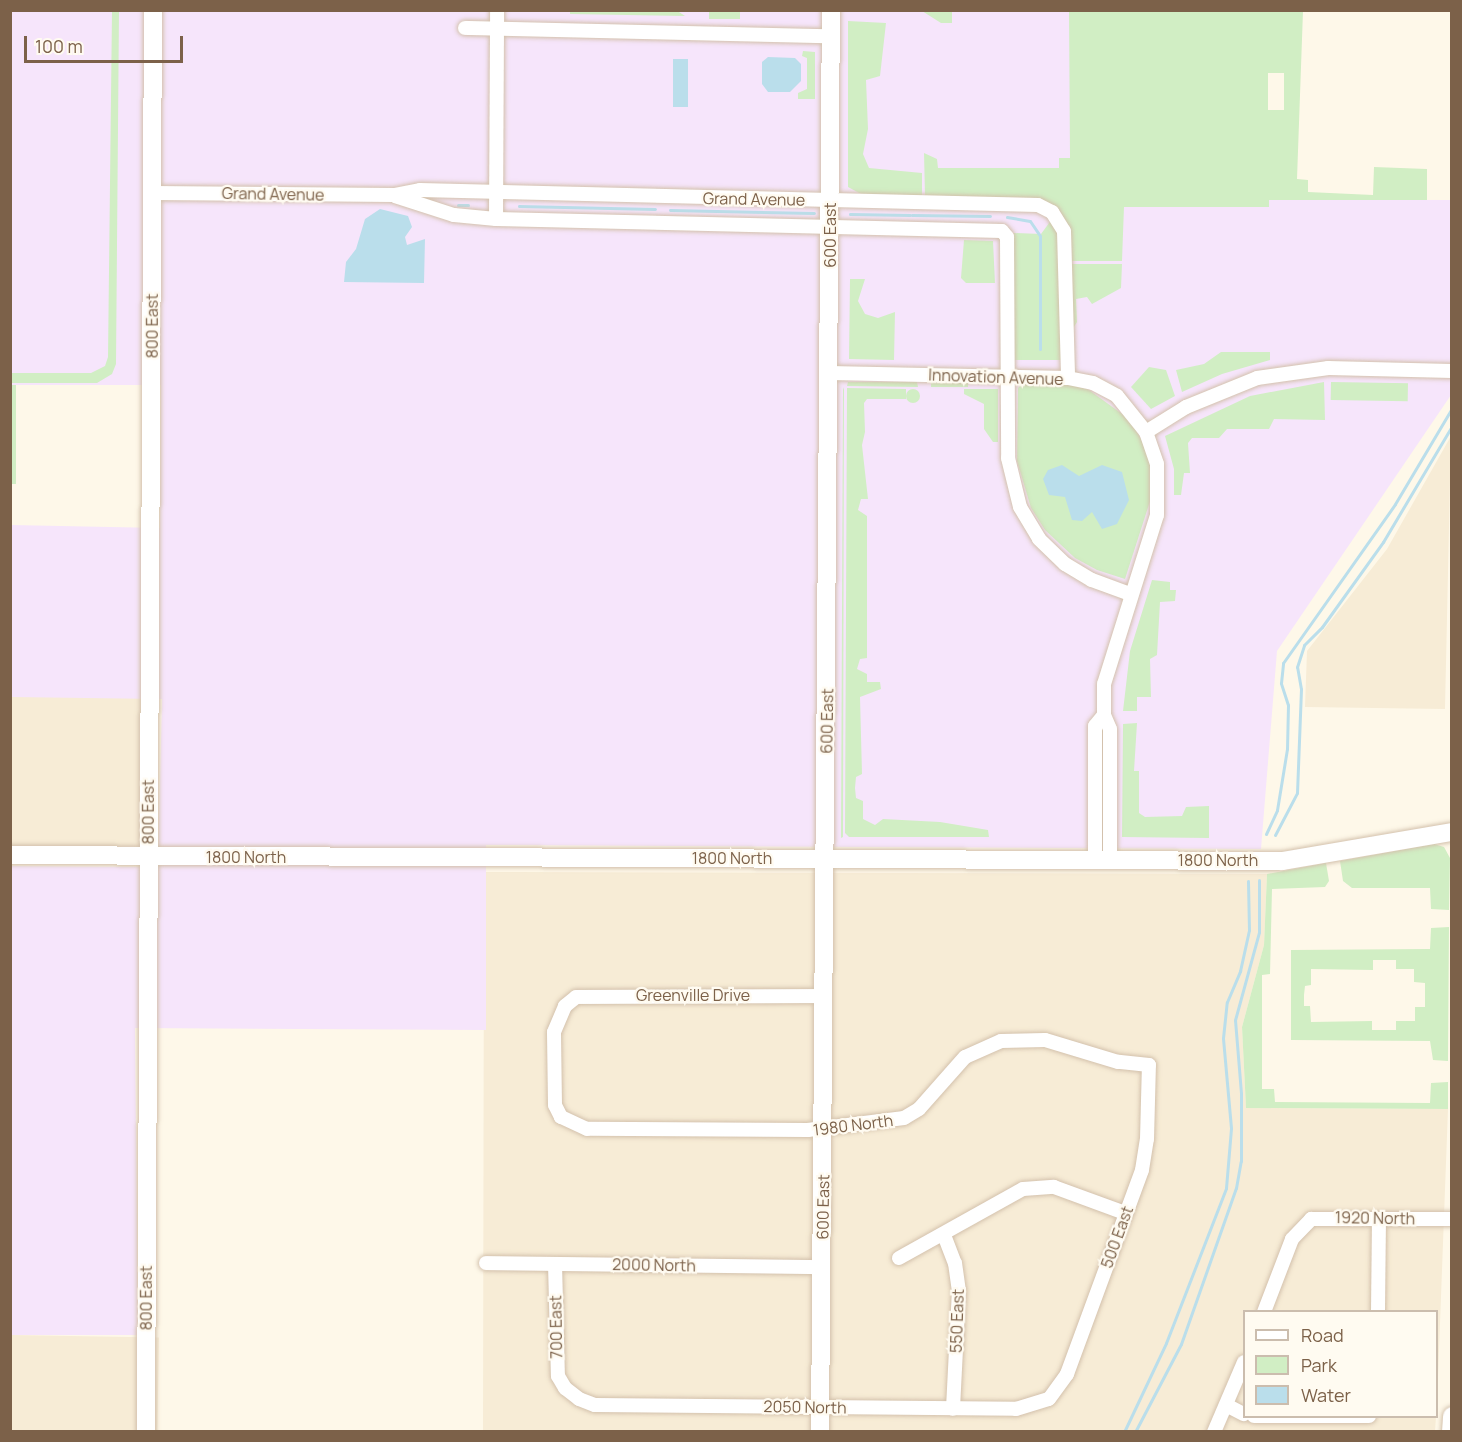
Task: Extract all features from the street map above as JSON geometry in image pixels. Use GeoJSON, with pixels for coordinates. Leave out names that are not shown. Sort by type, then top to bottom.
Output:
{"type":"FeatureCollection","features":[{"type":"Feature","properties":{"kind":"street","name":"800 East"},"geometry":{"type":"LineString","coordinates":[[146,1431],[153,10]]}},
{"type":"Feature","properties":{"kind":"street"},"geometry":{"type":"LineString","coordinates":[[496,219],[497,10]]}},
{"type":"Feature","properties":{"kind":"street","name":"600 East"},"geometry":{"type":"LineString","coordinates":[[820,1431],[830,373],[831,10]]}},
{"type":"Feature","properties":{"kind":"street"},"geometry":{"type":"LineString","coordinates":[[465,28],[831,36]]}},
{"type":"Feature","properties":{"kind":"street","name":"Grand Avenue"},"geometry":{"type":"LineString","coordinates":[[153,193],[394,195],[420,190],[1026,204],[1052,212],[1062,224],[1066,238],[1068,378]]}},
{"type":"Feature","properties":{"kind":"street","name":"Grand Avenue"},"geometry":{"type":"LineString","coordinates":[[394,195],[454,215],[496,219],[830,226],[1006,233],[1006,376]]}},
{"type":"Feature","properties":{"kind":"street"},"geometry":{"type":"LineString","coordinates":[[1146,432],[1217,392],[1277,375],[1328,368],[1452,371]]}},
{"type":"Feature","properties":{"kind":"street","name":"Innovation Avenue"},"geometry":{"type":"LineString","coordinates":[[830,373],[1068,378],[1093,383],[1117,396],[1146,432],[1157,464],[1157,515],[1108,663],[1104,715],[1095,726],[1102,860]]}},
{"type":"Feature","properties":{"kind":"street"},"geometry":{"type":"LineString","coordinates":[[1006,376],[1008,458],[1020,507],[1039,539],[1065,564],[1092,580],[1130,594]]}},
{"type":"Feature","properties":{"kind":"street","name":"1800 North"},"geometry":{"type":"LineString","coordinates":[[10,855],[1282,861],[1452,832]]}},
{"type":"Feature","properties":{"kind":"street","name":"Greenville Drive"},"geometry":{"type":"LineString","coordinates":[[561,1117],[553,1092],[554,1032],[565,1006],[576,997],[592,994],[824,996]]}},
{"type":"Feature","properties":{"kind":"street","name":"1980 North"},"geometry":{"type":"LineString","coordinates":[[561,1117],[587,1128],[823,1128],[885,1123],[904,1118],[919,1109],[964,1057],[1001,1041],[1045,1040],[1118,1062],[1149,1065]]}},
{"type":"Feature","properties":{"kind":"street","name":"500 East"},"geometry":{"type":"LineString","coordinates":[[1049,1399],[1067,1374],[1142,1170],[1147,1138],[1149,1065]]}},
{"type":"Feature","properties":{"kind":"street"},"geometry":{"type":"LineString","coordinates":[[898,1258],[944,1235],[1009,1195],[1040,1186],[1054,1187],[1125,1212]]}},
{"type":"Feature","properties":{"kind":"street","name":"1920 North"},"geometry":{"type":"LineString","coordinates":[[1264,1310],[1301,1226],[1322,1217],[1452,1219]]}},
{"type":"Feature","properties":{"kind":"street"},"geometry":{"type":"LineString","coordinates":[[1378,1310],[1379,1218]]}},
{"type":"Feature","properties":{"kind":"street","name":"550 East"},"geometry":{"type":"LineString","coordinates":[[944,1235],[955,1263],[959,1290],[953,1409]]}},
{"type":"Feature","properties":{"kind":"street","name":"2000 North"},"geometry":{"type":"LineString","coordinates":[[486,1263],[822,1267]]}},
{"type":"Feature","properties":{"kind":"street","name":"700 East"},"geometry":{"type":"LineString","coordinates":[[555,1264],[555,1362],[565,1388]]}},
{"type":"Feature","properties":{"kind":"street"},"geometry":{"type":"LineString","coordinates":[[1214,1431],[1228,1406],[1243,1367]]}},
{"type":"Feature","properties":{"kind":"street","name":"2050 North"},"geometry":{"type":"LineString","coordinates":[[565,1388],[595,1405],[1016,1409],[1049,1399]]}},
{"type":"Feature","properties":{"kind":"street"},"geometry":{"type":"LineString","coordinates":[[1228,1406],[1243,1413]]}},
{"type":"Feature","properties":{"kind":"street"},"geometry":{"type":"LineString","coordinates":[[1451,1431],[1452,1416]]}},
{"type":"Feature","properties":{"kind":"shaded area"},"geometry":{"type":"Polygon","coordinates":[[[11,11],[1090,11],[1088,199],[1451,200],[1451,395],[1277,651],[1261,849],[486,845],[486,1030],[135,1028],[138,1335],[11,1335],[10,866],[158,867],[162,699],[11,697],[11,525],[160,528],[161,385],[11,385],[11,11]]]}},
{"type":"Feature","properties":{"kind":"shaded area"},"geometry":{"type":"Polygon","coordinates":[[[1451,436],[1445,709],[1305,707],[1307,651],[1387,549],[1451,436]]]}},
{"type":"Feature","properties":{"kind":"shaded area"},"geometry":{"type":"Polygon","coordinates":[[[11,697],[145,697],[145,846],[11,846],[11,697]]]}},
{"type":"Feature","properties":{"kind":"shaded area"},"geometry":{"type":"Polygon","coordinates":[[[484,872],[1267,874],[1264,945],[1242,1027],[1246,1108],[1448,1109],[1438,1377],[1438,1310],[1243,1310],[1243,1418],[1436,1418],[1435,1431],[483,1432],[484,872]]]}},
{"type":"Feature","properties":{"kind":"shaded area"},"geometry":{"type":"Polygon","coordinates":[[[11,1335],[159,1338],[157,1432],[10,1432],[11,1335]]]}},
{"type":"Feature","properties":{"kind":"green space"},"geometry":{"type":"Polygon","coordinates":[[[676,10],[685,16],[570,14],[570,11],[676,10]]]}},
{"type":"Feature","properties":{"kind":"green space"},"geometry":{"type":"Polygon","coordinates":[[[112,11],[119,11],[116,364],[112,374],[97,383],[11,383],[11,373],[91,373],[105,366],[108,357],[112,11]]]}},
{"type":"Feature","properties":{"kind":"green space"},"geometry":{"type":"Polygon","coordinates":[[[709,11],[740,11],[740,19],[709,19],[709,11]]]}},
{"type":"Feature","properties":{"kind":"green space"},"geometry":{"type":"Polygon","coordinates":[[[922,11],[952,11],[952,23],[941,23],[922,11]]]}},
{"type":"Feature","properties":{"kind":"green space"},"geometry":{"type":"Polygon","coordinates":[[[1069,11],[1303,11],[1297,179],[1308,180],[1308,192],[1373,195],[1374,167],[1427,169],[1427,200],[1269,200],[1269,207],[1124,207],[1122,261],[1072,261],[1070,228],[1060,211],[1047,202],[1027,198],[925,196],[924,153],[937,159],[938,168],[1059,168],[1059,158],[1070,158],[1069,11]],[[1268,73],[1268,110],[1284,110],[1284,73],[1268,73]]]}},
{"type":"Feature","properties":{"kind":"green space"},"geometry":{"type":"Polygon","coordinates":[[[848,21],[886,23],[880,76],[866,80],[868,129],[863,154],[869,168],[922,173],[922,196],[863,195],[848,187],[848,21]]]}},
{"type":"Feature","properties":{"kind":"green space"},"geometry":{"type":"Polygon","coordinates":[[[803,51],[815,52],[815,99],[798,99],[798,93],[807,89],[807,58],[802,56],[803,51]]]}},
{"type":"Feature","properties":{"kind":"green space"},"geometry":{"type":"Polygon","coordinates":[[[1052,219],[1061,240],[1061,360],[1012,360],[1014,233],[1041,234],[1052,219]]]}},
{"type":"Feature","properties":{"kind":"green space"},"geometry":{"type":"Polygon","coordinates":[[[964,240],[993,241],[995,283],[966,283],[961,278],[964,240]]]}},
{"type":"Feature","properties":{"kind":"green space"},"geometry":{"type":"Polygon","coordinates":[[[1072,264],[1122,264],[1121,288],[1092,304],[1087,297],[1076,299],[1077,322],[1072,330],[1072,264]]]}},
{"type":"Feature","properties":{"kind":"green space"},"geometry":{"type":"Polygon","coordinates":[[[850,279],[865,279],[858,301],[865,314],[878,318],[895,312],[894,360],[849,359],[850,279]]]}},
{"type":"Feature","properties":{"kind":"green space"},"geometry":{"type":"Polygon","coordinates":[[[1221,352],[1270,352],[1270,360],[1222,374],[1182,392],[1176,370],[1204,364],[1221,352]]]}},
{"type":"Feature","properties":{"kind":"green space"},"geometry":{"type":"Polygon","coordinates":[[[1149,367],[1166,370],[1175,396],[1151,409],[1131,387],[1149,367]]]}},
{"type":"Feature","properties":{"kind":"green space"},"geometry":{"type":"Polygon","coordinates":[[[848,382],[917,382],[918,387],[847,386],[848,382]]]}},
{"type":"Feature","properties":{"kind":"green space"},"geometry":{"type":"Polygon","coordinates":[[[931,382],[968,382],[968,387],[931,387],[931,382]]]}},
{"type":"Feature","properties":{"kind":"green space"},"geometry":{"type":"Polygon","coordinates":[[[1324,382],[1325,420],[1274,419],[1269,429],[1227,429],[1219,438],[1192,438],[1188,443],[1190,473],[1184,473],[1181,495],[1174,495],[1174,469],[1165,436],[1250,396],[1324,382]]]}},
{"type":"Feature","properties":{"kind":"green space"},"geometry":{"type":"Polygon","coordinates":[[[1331,382],[1408,383],[1408,401],[1331,400],[1331,382]]]}},
{"type":"Feature","properties":{"kind":"green space"},"geometry":{"type":"Polygon","coordinates":[[[1023,383],[1074,385],[1089,390],[1129,419],[1144,444],[1150,459],[1152,495],[1125,579],[1097,570],[1075,558],[1045,530],[1031,508],[1017,461],[1018,388],[1023,383]]]}},
{"type":"Feature","properties":{"kind":"green space"},"geometry":{"type":"Polygon","coordinates":[[[11,385],[16,385],[16,484],[11,484],[11,385]]]}},
{"type":"Feature","properties":{"kind":"green space"},"geometry":{"type":"Polygon","coordinates":[[[844,387],[843,837],[841,838],[843,390],[844,387]]]}},
{"type":"Feature","properties":{"kind":"green space"},"geometry":{"type":"Polygon","coordinates":[[[847,388],[906,389],[906,399],[867,399],[864,403],[865,432],[862,445],[868,499],[861,499],[858,510],[867,516],[867,658],[860,659],[857,669],[867,674],[867,682],[880,682],[881,689],[860,697],[862,774],[856,777],[856,798],[863,801],[863,819],[875,825],[883,819],[940,822],[988,830],[989,837],[849,837],[845,833],[847,388]]]}},
{"type":"Feature","properties":{"kind":"green space"},"geometry":{"type":"Polygon","coordinates":[[[913,389],[918,391],[920,396],[918,401],[913,403],[908,401],[906,396],[908,391],[913,389]]]}},
{"type":"Feature","properties":{"kind":"green space"},"geometry":{"type":"Polygon","coordinates":[[[964,389],[998,389],[998,442],[993,442],[984,429],[984,404],[964,394],[964,389]]]}},
{"type":"Feature","properties":{"kind":"green space"},"geometry":{"type":"Polygon","coordinates":[[[1152,580],[1170,582],[1170,590],[1176,590],[1175,601],[1160,602],[1157,655],[1150,659],[1151,697],[1137,697],[1137,711],[1123,711],[1130,651],[1152,580]]]}},
{"type":"Feature","properties":{"kind":"green space"},"geometry":{"type":"Polygon","coordinates":[[[1137,723],[1134,771],[1139,771],[1139,813],[1145,817],[1182,816],[1186,807],[1209,806],[1209,838],[1122,837],[1123,724],[1137,723]]]}},
{"type":"Feature","properties":{"kind":"green space"},"geometry":{"type":"Polygon","coordinates":[[[1434,844],[1444,847],[1450,858],[1449,910],[1431,909],[1430,888],[1352,888],[1343,881],[1340,861],[1434,844]]]}},
{"type":"Feature","properties":{"kind":"green space"},"geometry":{"type":"Polygon","coordinates":[[[1326,863],[1329,881],[1325,887],[1272,889],[1270,974],[1262,975],[1262,1089],[1274,1089],[1275,1102],[1430,1103],[1431,1083],[1448,1082],[1448,1109],[1246,1108],[1242,1027],[1264,945],[1267,874],[1326,863]]]}},
{"type":"Feature","properties":{"kind":"green space"},"geometry":{"type":"Polygon","coordinates":[[[1449,927],[1448,1061],[1433,1060],[1430,1041],[1291,1040],[1291,950],[1430,949],[1431,928],[1449,927]],[[1373,960],[1373,970],[1311,969],[1311,985],[1305,986],[1304,1006],[1310,1006],[1311,1022],[1372,1021],[1372,1030],[1396,1030],[1396,1021],[1415,1021],[1415,1007],[1425,1007],[1425,983],[1414,982],[1414,969],[1396,969],[1396,960],[1373,960]]]}},
{"type":"Feature","properties":{"kind":"water"},"geometry":{"type":"Polygon","coordinates":[[[768,57],[795,58],[801,64],[801,81],[790,92],[768,92],[762,84],[762,62],[768,57]]]}},
{"type":"Feature","properties":{"kind":"water"},"geometry":{"type":"Polygon","coordinates":[[[673,59],[688,59],[688,107],[673,107],[673,59]]]}},
{"type":"Feature","properties":{"kind":"water"},"geometry":{"type":"Polygon","coordinates":[[[380,209],[408,216],[412,227],[405,237],[407,245],[425,239],[424,283],[344,282],[346,262],[356,249],[365,219],[380,209]]]}},
{"type":"Feature","properties":{"kind":"water"},"geometry":{"type":"Polygon","coordinates":[[[1062,465],[1079,476],[1102,465],[1122,472],[1129,500],[1117,524],[1102,529],[1092,512],[1082,521],[1072,520],[1065,497],[1049,495],[1043,479],[1048,470],[1062,465]]]}},
{"type":"Feature","properties":{"kind":"waterway"},"geometry":{"type":"LineString","coordinates":[[458,205],[468,205]]}},
{"type":"Feature","properties":{"kind":"waterway"},"geometry":{"type":"LineString","coordinates":[[519,206],[655,209]]}},
{"type":"Feature","properties":{"kind":"waterway"},"geometry":{"type":"LineString","coordinates":[[670,210],[814,213]]}},
{"type":"Feature","properties":{"kind":"waterway"},"geometry":{"type":"LineString","coordinates":[[850,214],[910,215]]}},
{"type":"Feature","properties":{"kind":"waterway"},"geometry":{"type":"LineString","coordinates":[[912,215],[990,216]]}},
{"type":"Feature","properties":{"kind":"waterway"},"geometry":{"type":"LineString","coordinates":[[1007,217],[1030,221],[1040,236],[1040,349]]}},
{"type":"Feature","properties":{"kind":"waterway"},"geometry":{"type":"LineString","coordinates":[[1266,834],[1277,810],[1287,749],[1288,705],[1281,683],[1283,663],[1395,504],[1452,408]]}},
{"type":"Feature","properties":{"kind":"waterway"},"geometry":{"type":"LineString","coordinates":[[1275,835],[1297,793],[1301,689],[1297,667],[1304,645],[1322,627],[1383,542],[1452,426]]}},
{"type":"Feature","properties":{"kind":"waterway"},"geometry":{"type":"LineString","coordinates":[[1135,1432],[1181,1344],[1236,1188],[1241,1161],[1241,1093],[1235,1020],[1259,932],[1259,880]]}},
{"type":"Feature","properties":{"kind":"waterway"},"geometry":{"type":"LineString","coordinates":[[1124,1432],[1166,1343],[1226,1188],[1231,1128],[1223,1038],[1227,1002],[1240,971],[1249,930],[1248,881]]}}]}
